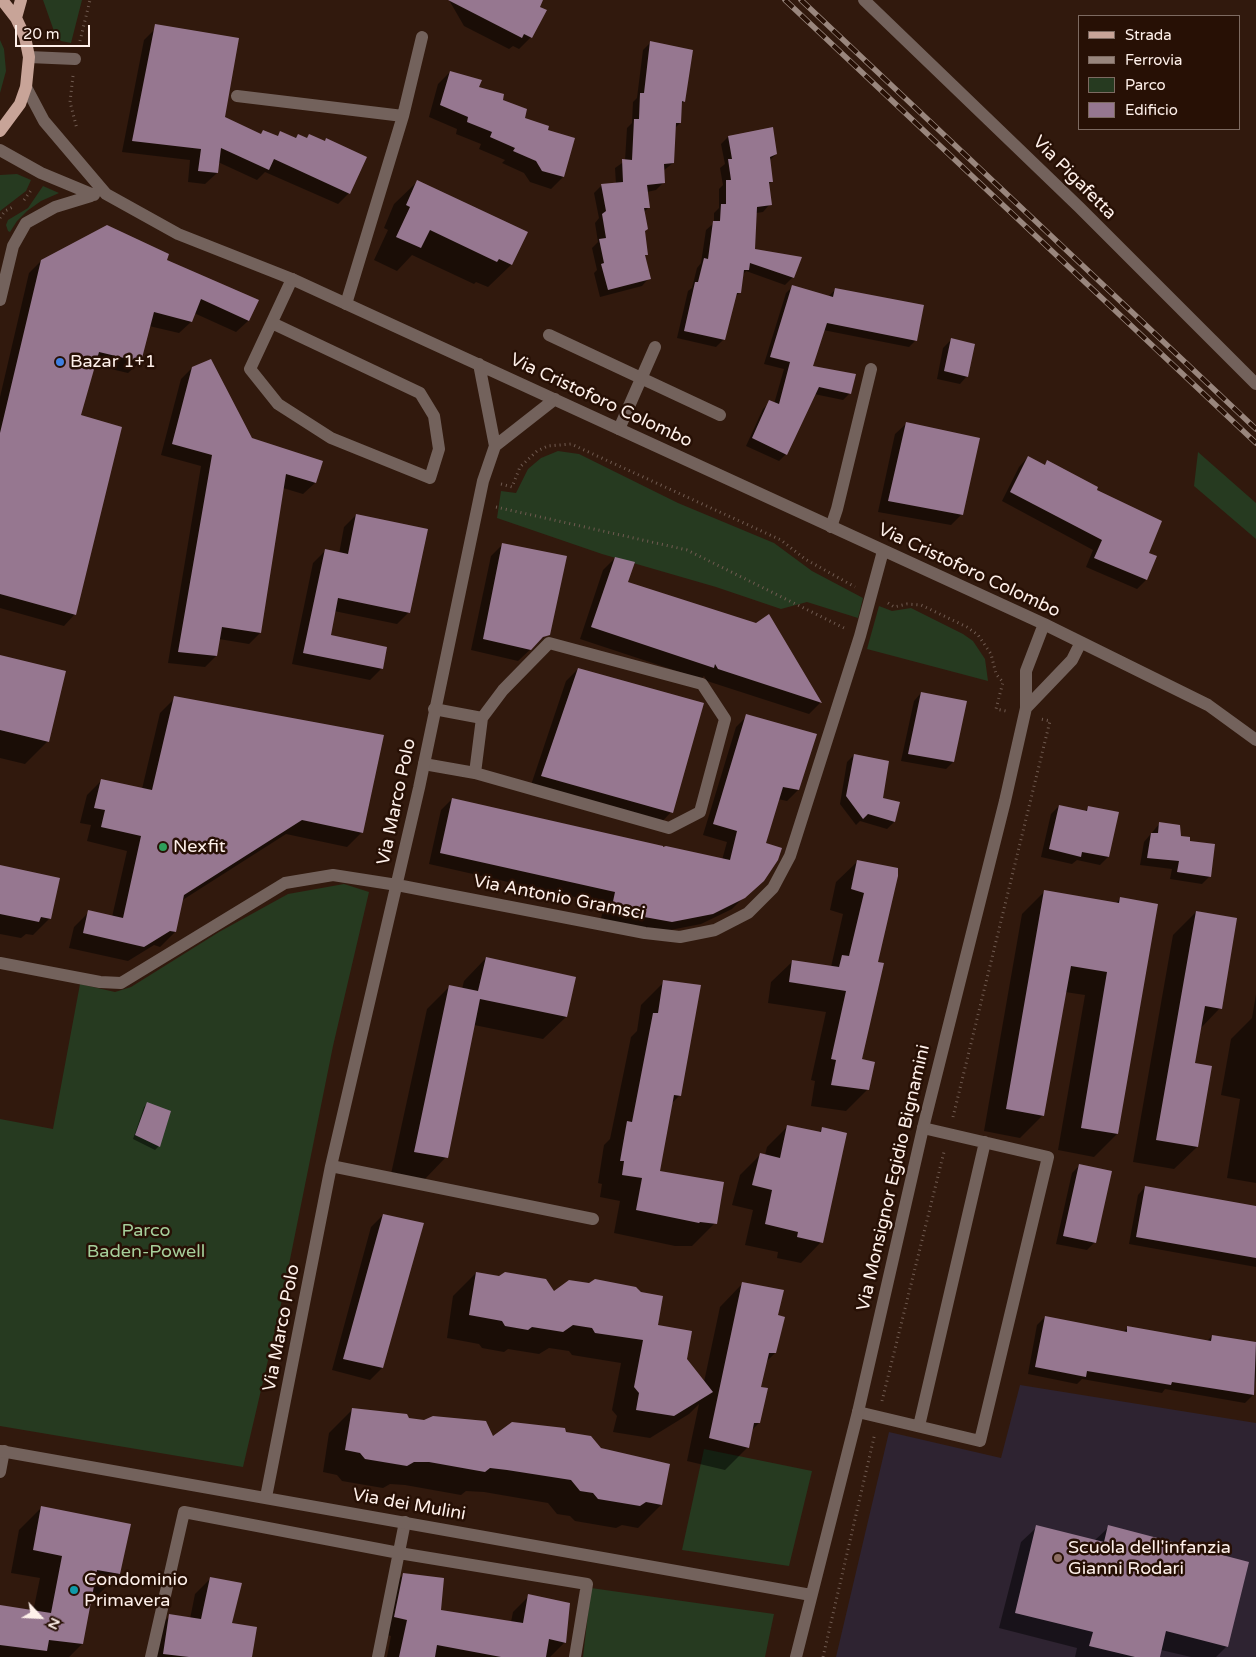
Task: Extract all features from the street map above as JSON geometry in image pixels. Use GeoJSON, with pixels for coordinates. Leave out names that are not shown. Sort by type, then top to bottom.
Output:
{"type":"FeatureCollection","features":[{"type":"Feature","properties":{"kind":"main road"},"geometry":{"type":"LineString","coordinates":[[0,132],[16,111],[26,87],[29,57],[25,36],[16,18],[2,0]]}},
{"type":"Feature","properties":{"kind":"main road"},"geometry":{"type":"LineString","coordinates":[[16,18],[21,0]]}},
{"type":"Feature","properties":{"kind":"street","name":"Via Pigafetta"},"geometry":{"type":"LineString","coordinates":[[864,0],[1065,194],[1256,384]]}},
{"type":"Feature","properties":{"kind":"street"},"geometry":{"type":"LineString","coordinates":[[346,304],[403,116],[422,37]]}},
{"type":"Feature","properties":{"kind":"street"},"geometry":{"type":"LineString","coordinates":[[29,57],[75,60]]}},
{"type":"Feature","properties":{"kind":"street","name":"Via Cristoforo Colombo"},"geometry":{"type":"LineString","coordinates":[[26,87],[50,128],[106,194],[178,234],[292,279],[1044,624],[1208,705],[1256,740]]}},
{"type":"Feature","properties":{"kind":"street"},"geometry":{"type":"LineString","coordinates":[[237,96],[403,116]]}},
{"type":"Feature","properties":{"kind":"street"},"geometry":{"type":"LineString","coordinates":[[0,150],[41,173],[91,196]]}},
{"type":"Feature","properties":{"kind":"street"},"geometry":{"type":"LineString","coordinates":[[0,300],[13,246],[26,223],[54,207],[91,196],[106,194]]}},
{"type":"Feature","properties":{"kind":"street"},"geometry":{"type":"LineString","coordinates":[[272,324],[420,393],[434,416],[439,449],[430,478],[331,438],[278,404],[250,369],[292,279]]}},
{"type":"Feature","properties":{"kind":"street"},"geometry":{"type":"LineString","coordinates":[[549,336],[720,415]]}},
{"type":"Feature","properties":{"kind":"street"},"geometry":{"type":"LineString","coordinates":[[619,429],[655,347]]}},
{"type":"Feature","properties":{"kind":"street","name":"Via Marco Polo"},"geometry":{"type":"LineString","coordinates":[[266,1497],[331,1166],[424,764],[483,481],[495,446],[479,364]]}},
{"type":"Feature","properties":{"kind":"street"},"geometry":{"type":"LineString","coordinates":[[830,527],[837,509],[871,369]]}},
{"type":"Feature","properties":{"kind":"street"},"geometry":{"type":"LineString","coordinates":[[495,446],[555,399]]}},
{"type":"Feature","properties":{"kind":"street","name":"Via Antonio Gramsci"},"geometry":{"type":"LineString","coordinates":[[0,963],[100,982],[121,983],[285,883],[333,875],[397,885],[645,933],[680,937],[716,930],[748,913],[773,888],[790,856],[860,636],[883,551]]}},
{"type":"Feature","properties":{"kind":"street","name":"Via Monsignor Egidio Bignamini"},"geometry":{"type":"LineString","coordinates":[[796,1657],[858,1412],[923,1128],[1026,708],[1026,671],[1044,624]]}},
{"type":"Feature","properties":{"kind":"street"},"geometry":{"type":"LineString","coordinates":[[1026,708],[1072,660],[1081,642]]}},
{"type":"Feature","properties":{"kind":"street"},"geometry":{"type":"LineString","coordinates":[[424,764],[475,773],[669,828],[700,812],[725,720],[702,684],[549,643],[503,690],[482,718],[475,773]]}},
{"type":"Feature","properties":{"kind":"street"},"geometry":{"type":"LineString","coordinates":[[434,709],[482,718]]}},
{"type":"Feature","properties":{"kind":"street"},"geometry":{"type":"LineString","coordinates":[[858,1412],[980,1441],[1048,1157],[923,1128]]}},
{"type":"Feature","properties":{"kind":"street"},"geometry":{"type":"LineString","coordinates":[[919,1426],[985,1142]]}},
{"type":"Feature","properties":{"kind":"street"},"geometry":{"type":"LineString","coordinates":[[331,1166],[593,1219]]}},
{"type":"Feature","properties":{"kind":"street"},"geometry":{"type":"LineString","coordinates":[[0,1472],[2,1451]]}},
{"type":"Feature","properties":{"kind":"street","name":"Via dei Mulini"},"geometry":{"type":"LineString","coordinates":[[2,1451],[811,1595]]}},
{"type":"Feature","properties":{"kind":"street"},"geometry":{"type":"LineString","coordinates":[[151,1657],[184,1512],[399,1553],[587,1584],[575,1657]]}},
{"type":"Feature","properties":{"kind":"street"},"geometry":{"type":"LineString","coordinates":[[378,1657],[405,1522]]}},
{"type":"Feature","properties":{"kind":"path"},"geometry":{"type":"LineString","coordinates":[[498,492],[500,484],[512,486],[520,467],[537,450],[548,446],[571,444],[781,540],[805,560],[840,580],[894,606],[907,604],[921,606],[967,626],[978,635],[991,654],[996,674],[1003,682],[996,709]]}},
{"type":"Feature","properties":{"kind":"path"},"geometry":{"type":"LineString","coordinates":[[496,499],[495,507],[687,550],[860,636]]}},
{"type":"Feature","properties":{"kind":"path"},"geometry":{"type":"LineString","coordinates":[[823,1657],[878,1417],[1050,721]]}},
{"type":"Feature","properties":{"kind":"shaded area","name":"Scuola dell'infanzia Gianni Rodari"},"geometry":{"type":"Polygon","coordinates":[[[1020,1385],[1256,1423],[1256,1657],[836,1657],[889,1432],[1001,1458],[1020,1385]]]}},
{"type":"Feature","properties":{"kind":"green space"},"geometry":{"type":"Polygon","coordinates":[[[43,0],[82,0],[71,43],[61,41],[55,34],[43,0]]]}},
{"type":"Feature","properties":{"kind":"green space"},"geometry":{"type":"Polygon","coordinates":[[[0,40],[4,49],[6,71],[0,93],[0,40]]]}},
{"type":"Feature","properties":{"kind":"green space"},"geometry":{"type":"Polygon","coordinates":[[[17,174],[31,180],[26,191],[0,211],[0,175],[17,174]]]}},
{"type":"Feature","properties":{"kind":"green space"},"geometry":{"type":"Polygon","coordinates":[[[43,186],[59,193],[41,201],[27,211],[10,232],[8,231],[6,225],[8,220],[28,208],[43,186]]]}},
{"type":"Feature","properties":{"kind":"green space"},"geometry":{"type":"Polygon","coordinates":[[[558,451],[579,454],[678,503],[774,543],[812,571],[863,598],[858,618],[807,602],[781,609],[716,587],[602,554],[497,518],[501,491],[516,493],[528,469],[541,458],[558,451]]]}},
{"type":"Feature","properties":{"kind":"green space"},"geometry":{"type":"Polygon","coordinates":[[[1198,452],[1256,503],[1256,539],[1194,486],[1198,452]]]}},
{"type":"Feature","properties":{"kind":"green space"},"geometry":{"type":"Polygon","coordinates":[[[879,606],[892,611],[911,608],[963,634],[973,641],[985,659],[988,681],[867,649],[879,606]]]}},
{"type":"Feature","properties":{"kind":"green space","name":"Parco Baden-Powell"},"geometry":{"type":"Polygon","coordinates":[[[344,884],[369,892],[333,1046],[280,1309],[243,1467],[0,1426],[0,1119],[53,1129],[80,984],[115,992],[131,987],[219,932],[288,894],[344,884]]]}},
{"type":"Feature","properties":{"kind":"green space"},"geometry":{"type":"Polygon","coordinates":[[[704,1449],[812,1471],[789,1566],[682,1550],[704,1449]]]}},
{"type":"Feature","properties":{"kind":"green space"},"geometry":{"type":"Polygon","coordinates":[[[591,1588],[774,1614],[765,1657],[583,1657],[591,1588]]]}},
{"type":"Feature","properties":{"kind":"building"},"geometry":{"type":"Polygon","coordinates":[[[448,0],[543,0],[540,7],[547,10],[532,38],[524,34],[522,38],[448,0]]]}},
{"type":"Feature","properties":{"kind":"building"},"geometry":{"type":"Polygon","coordinates":[[[155,24],[239,38],[225,117],[261,134],[263,130],[278,136],[280,131],[296,138],[298,134],[307,138],[309,134],[325,141],[326,138],[367,157],[350,194],[274,159],[269,170],[221,148],[218,173],[198,171],[201,149],[132,141],[155,24]]]}},
{"type":"Feature","properties":{"kind":"building"},"geometry":{"type":"Polygon","coordinates":[[[650,41],[693,50],[685,102],[682,101],[681,123],[676,123],[674,163],[664,164],[665,183],[647,185],[650,208],[644,208],[648,229],[645,231],[648,255],[645,255],[651,279],[608,290],[601,264],[604,263],[599,239],[606,238],[602,214],[606,211],[601,184],[623,182],[622,159],[632,160],[634,119],[639,119],[640,93],[644,93],[650,41]]]}},
{"type":"Feature","properties":{"kind":"building"},"geometry":{"type":"Polygon","coordinates":[[[450,71],[482,80],[479,87],[504,94],[503,100],[527,109],[525,118],[549,126],[548,130],[575,138],[564,177],[542,171],[536,161],[513,151],[515,148],[490,137],[492,132],[467,122],[468,117],[440,105],[450,71]]]}},
{"type":"Feature","properties":{"kind":"building"},"geometry":{"type":"Polygon","coordinates":[[[773,127],[777,154],[770,157],[773,182],[769,182],[772,205],[757,207],[755,249],[802,257],[794,278],[750,263],[749,270],[744,270],[741,293],[737,293],[725,340],[684,331],[695,282],[698,282],[704,258],[708,259],[713,221],[720,221],[721,204],[726,204],[726,180],[731,180],[728,159],[732,159],[728,136],[773,127]]]}},
{"type":"Feature","properties":{"kind":"building"},"geometry":{"type":"Polygon","coordinates":[[[417,180],[528,232],[512,265],[499,259],[497,262],[430,230],[421,248],[396,237],[410,207],[406,205],[417,180]]]}},
{"type":"Feature","properties":{"kind":"building"},"geometry":{"type":"Polygon","coordinates":[[[107,225],[169,254],[167,260],[259,300],[249,321],[201,299],[192,322],[154,312],[141,362],[99,352],[81,415],[122,427],[76,615],[0,594],[0,433],[41,260],[107,225]]]}},
{"type":"Feature","properties":{"kind":"building"},"geometry":{"type":"Polygon","coordinates":[[[792,285],[833,297],[835,288],[924,305],[917,341],[827,323],[813,366],[856,374],[851,394],[819,387],[787,455],[752,438],[769,400],[779,404],[790,362],[770,357],[792,285]]]}},
{"type":"Feature","properties":{"kind":"building"},"geometry":{"type":"Polygon","coordinates":[[[951,338],[975,344],[968,377],[944,371],[951,338]]]}},
{"type":"Feature","properties":{"kind":"building"},"geometry":{"type":"Polygon","coordinates":[[[211,359],[252,438],[323,461],[316,483],[286,474],[261,633],[222,627],[217,656],[178,652],[212,455],[172,444],[192,367],[211,359]]]}},
{"type":"Feature","properties":{"kind":"building"},"geometry":{"type":"Polygon","coordinates":[[[906,422],[980,438],[963,515],[888,501],[906,422]]]}},
{"type":"Feature","properties":{"kind":"building"},"geometry":{"type":"Polygon","coordinates":[[[1028,456],[1045,465],[1047,460],[1098,487],[1097,490],[1162,521],[1149,553],[1157,556],[1147,580],[1094,558],[1102,540],[1010,492],[1028,456]]]}},
{"type":"Feature","properties":{"kind":"building"},"geometry":{"type":"Polygon","coordinates":[[[356,514],[428,529],[410,613],[338,598],[331,635],[387,647],[383,669],[303,653],[325,549],[348,554],[356,514]]]}},
{"type":"Feature","properties":{"kind":"building"},"geometry":{"type":"Polygon","coordinates":[[[502,543],[567,556],[550,635],[543,637],[531,650],[483,639],[502,543]]]}},
{"type":"Feature","properties":{"kind":"building"},"geometry":{"type":"Polygon","coordinates":[[[615,557],[635,562],[628,582],[756,623],[769,614],[822,703],[718,669],[715,664],[714,668],[591,627],[615,557]]]}},
{"type":"Feature","properties":{"kind":"building"},"geometry":{"type":"Polygon","coordinates":[[[0,655],[66,671],[49,742],[0,730],[0,655]]]}},
{"type":"Feature","properties":{"kind":"building"},"geometry":{"type":"Polygon","coordinates":[[[578,668],[704,703],[673,813],[541,776],[578,668]]]}},
{"type":"Feature","properties":{"kind":"building"},"geometry":{"type":"Polygon","coordinates":[[[921,692],[967,701],[954,762],[908,754],[921,692]]]}},
{"type":"Feature","properties":{"kind":"building"},"geometry":{"type":"Polygon","coordinates":[[[174,696],[384,735],[363,833],[302,820],[184,895],[176,932],[170,931],[144,947],[83,933],[88,910],[123,918],[141,836],[101,827],[105,810],[94,808],[101,779],[152,790],[174,696]]]}},
{"type":"Feature","properties":{"kind":"building"},"geometry":{"type":"Polygon","coordinates":[[[746,714],[817,734],[799,790],[783,787],[766,843],[782,848],[778,860],[764,881],[745,898],[713,914],[672,922],[611,911],[615,892],[440,853],[452,798],[663,847],[666,846],[730,860],[737,831],[713,824],[746,714]]]}},
{"type":"Feature","properties":{"kind":"building"},"geometry":{"type":"Polygon","coordinates":[[[854,754],[889,761],[883,798],[900,802],[895,822],[868,814],[863,819],[846,796],[854,754]]]}},
{"type":"Feature","properties":{"kind":"building"},"geometry":{"type":"Polygon","coordinates":[[[1059,805],[1087,811],[1088,806],[1119,812],[1109,857],[1082,852],[1081,857],[1049,849],[1059,805]]]}},
{"type":"Feature","properties":{"kind":"building"},"geometry":{"type":"Polygon","coordinates":[[[1159,822],[1180,825],[1181,836],[1190,837],[1190,841],[1215,844],[1211,877],[1177,872],[1179,861],[1147,858],[1151,833],[1158,833],[1159,822]]]}},
{"type":"Feature","properties":{"kind":"building"},"geometry":{"type":"Polygon","coordinates":[[[857,860],[898,868],[898,876],[878,962],[884,963],[862,1059],[875,1062],[869,1090],[831,1085],[836,1060],[831,1059],[846,991],[789,982],[792,960],[839,967],[842,955],[849,956],[864,893],[851,889],[857,860]]]}},
{"type":"Feature","properties":{"kind":"building"},"geometry":{"type":"Polygon","coordinates":[[[0,865],[60,878],[51,919],[41,917],[39,922],[0,914],[0,865]]]}},
{"type":"Feature","properties":{"kind":"building"},"geometry":{"type":"Polygon","coordinates":[[[1044,890],[1119,903],[1120,897],[1158,904],[1118,1134],[1081,1128],[1107,972],[1071,966],[1044,1116],[1006,1109],[1044,890]]]}},
{"type":"Feature","properties":{"kind":"building"},"geometry":{"type":"Polygon","coordinates":[[[1196,911],[1237,918],[1222,1009],[1205,1006],[1195,1063],[1212,1066],[1198,1147],[1156,1140],[1196,911]]]}},
{"type":"Feature","properties":{"kind":"building"},"geometry":{"type":"Polygon","coordinates":[[[486,957],[576,977],[567,1017],[480,999],[448,1158],[414,1152],[449,985],[478,991],[486,957]]]}},
{"type":"Feature","properties":{"kind":"building"},"geometry":{"type":"Polygon","coordinates":[[[663,980],[701,985],[681,1096],[674,1095],[660,1171],[724,1182],[717,1224],[699,1223],[636,1210],[642,1178],[622,1175],[624,1161],[620,1161],[627,1121],[632,1122],[653,1013],[658,1013],[663,980]]]}},
{"type":"Feature","properties":{"kind":"building"},"geometry":{"type":"Polygon","coordinates":[[[147,1102],[171,1111],[160,1147],[135,1135],[147,1102]]]}},
{"type":"Feature","properties":{"kind":"building"},"geometry":{"type":"Polygon","coordinates":[[[787,1125],[821,1132],[822,1127],[847,1133],[823,1243],[797,1237],[798,1232],[765,1224],[772,1190],[752,1185],[760,1153],[780,1158],[787,1125]]]}},
{"type":"Feature","properties":{"kind":"building"},"geometry":{"type":"Polygon","coordinates":[[[1079,1164],[1112,1171],[1096,1243],[1063,1236],[1079,1164]]]}},
{"type":"Feature","properties":{"kind":"building"},"geometry":{"type":"Polygon","coordinates":[[[1145,1186],[1256,1206],[1256,1258],[1136,1237],[1145,1186]]]}},
{"type":"Feature","properties":{"kind":"building"},"geometry":{"type":"Polygon","coordinates":[[[383,1214],[424,1223],[383,1368],[343,1359],[383,1214]]]}},
{"type":"Feature","properties":{"kind":"building"},"geometry":{"type":"Polygon","coordinates":[[[476,1272],[499,1276],[505,1272],[546,1279],[554,1291],[569,1280],[589,1283],[595,1279],[636,1287],[641,1292],[663,1296],[658,1325],[692,1331],[687,1359],[713,1392],[674,1416],[636,1410],[639,1393],[634,1387],[643,1340],[595,1333],[592,1328],[573,1325],[563,1332],[532,1327],[528,1330],[505,1326],[502,1321],[469,1315],[476,1272]]]}},
{"type":"Feature","properties":{"kind":"building"},"geometry":{"type":"Polygon","coordinates":[[[742,1282],[784,1290],[778,1315],[785,1317],[776,1353],[769,1353],[761,1387],[768,1388],[760,1423],[754,1423],[749,1448],[709,1438],[742,1282]]]}},
{"type":"Feature","properties":{"kind":"building"},"geometry":{"type":"Polygon","coordinates":[[[1045,1316],[1127,1332],[1127,1326],[1211,1341],[1212,1335],[1256,1342],[1254,1395],[1172,1382],[1171,1385],[1087,1371],[1086,1377],[1035,1367],[1045,1316]]]}},
{"type":"Feature","properties":{"kind":"building"},"geometry":{"type":"Polygon","coordinates":[[[352,1408],[407,1414],[409,1418],[424,1420],[433,1416],[486,1421],[493,1436],[512,1422],[565,1428],[566,1432],[591,1436],[601,1448],[670,1464],[662,1505],[646,1502],[640,1506],[598,1499],[593,1493],[580,1491],[571,1480],[507,1470],[490,1468],[485,1472],[429,1462],[414,1462],[407,1466],[365,1459],[360,1453],[345,1450],[352,1408]]]}},
{"type":"Feature","properties":{"kind":"building","name":"Condominio Primavera"},"geometry":{"type":"Polygon","coordinates":[[[41,1506],[131,1524],[120,1574],[97,1570],[83,1644],[49,1640],[47,1651],[0,1645],[0,1605],[51,1613],[62,1556],[33,1550],[41,1506]]]}},
{"type":"Feature","properties":{"kind":"building"},"geometry":{"type":"Polygon","coordinates":[[[1036,1525],[1104,1542],[1108,1525],[1249,1562],[1228,1647],[1166,1631],[1160,1657],[1135,1657],[1089,1646],[1093,1632],[1015,1613],[1036,1525]]]}},
{"type":"Feature","properties":{"kind":"building"},"geometry":{"type":"Polygon","coordinates":[[[403,1573],[444,1578],[441,1610],[523,1623],[528,1594],[570,1603],[566,1643],[549,1639],[546,1657],[501,1657],[437,1645],[435,1657],[399,1657],[407,1620],[394,1617],[403,1573]]]}},
{"type":"Feature","properties":{"kind":"building"},"geometry":{"type":"Polygon","coordinates":[[[210,1577],[242,1583],[232,1623],[257,1627],[252,1657],[189,1657],[163,1654],[169,1614],[201,1619],[210,1577]]]}},
{"type":"Feature","properties":{"kind":"railway"},"geometry":{"type":"LineString","coordinates":[[785,0],[1256,443]]}},
{"type":"Feature","properties":{"kind":"railway"},"geometry":{"type":"LineString","coordinates":[[801,0],[1256,429]]}},
{"type":"Feature","properties":{"kind":"place","name":"Bazar 1+1"},"geometry":{"type":"Point","coordinates":[60,362]}},
{"type":"Feature","properties":{"kind":"place","name":"Nexfit"},"geometry":{"type":"Point","coordinates":[163,847]}},
{"type":"Feature","properties":{"kind":"place","name":"Scuola dell'infanzia Gianni Rodari"},"geometry":{"type":"Point","coordinates":[1058,1558]}},
{"type":"Feature","properties":{"kind":"place","name":"Condominio Primavera"},"geometry":{"type":"Point","coordinates":[74,1590]}}]}
